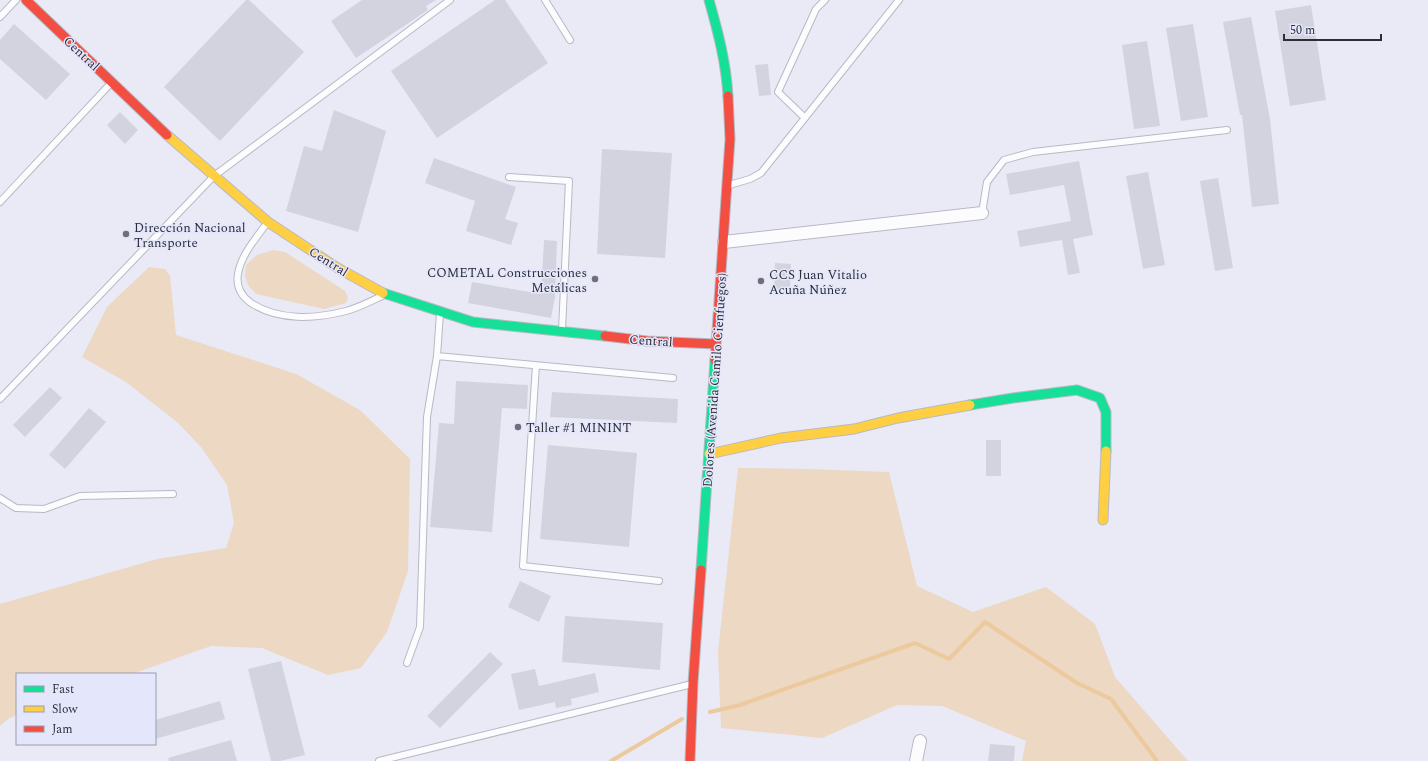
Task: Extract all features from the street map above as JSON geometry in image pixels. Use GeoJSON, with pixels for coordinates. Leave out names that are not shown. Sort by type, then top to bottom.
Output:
{"type":"FeatureCollection","features":[{"type":"Feature","properties":{"kind":"street","name":"Central"},"geometry":{"type":"LineString","coordinates":[[26,0],[172,139],[268,222],[336,267],[386,294],[473,322],[647,341],[716,344]]}},
{"type":"Feature","properties":{"kind":"street","name":"Dolores (Avenida Camilo Cienfuegos)"},"geometry":{"type":"LineString","coordinates":[[690,761],[730,139],[727,75],[722,46],[709,0]]}},
{"type":"Feature","properties":{"kind":"street"},"geometry":{"type":"LineString","coordinates":[[724,242],[982,213]]}},
{"type":"Feature","properties":{"kind":"street"},"geometry":{"type":"LineString","coordinates":[[709,454],[781,438],[854,429],[898,418],[1013,398],[1077,390],[1100,398],[1106,412],[1107,430],[1103,520]]}},
{"type":"Feature","properties":{"kind":"street"},"geometry":{"type":"LineString","coordinates":[[916,761],[920,741]]}},
{"type":"Feature","properties":{"kind":"lane"},"geometry":{"type":"LineString","coordinates":[[0,17],[16,0]]}},
{"type":"Feature","properties":{"kind":"lane"},"geometry":{"type":"LineString","coordinates":[[0,398],[214,176],[450,0]]}},
{"type":"Feature","properties":{"kind":"lane"},"geometry":{"type":"LineString","coordinates":[[545,0],[570,40]]}},
{"type":"Feature","properties":{"kind":"lane"},"geometry":{"type":"LineString","coordinates":[[805,118],[778,92],[816,9],[825,0]]}},
{"type":"Feature","properties":{"kind":"lane"},"geometry":{"type":"LineString","coordinates":[[727,186],[750,179],[761,173],[899,0]]}},
{"type":"Feature","properties":{"kind":"lane"},"geometry":{"type":"LineString","coordinates":[[0,202],[112,82]]}},
{"type":"Feature","properties":{"kind":"lane"},"geometry":{"type":"LineString","coordinates":[[982,213],[987,182],[1004,160],[1033,152],[1227,130]]}},
{"type":"Feature","properties":{"kind":"lane"},"geometry":{"type":"LineString","coordinates":[[509,177],[569,182],[562,332]]}},
{"type":"Feature","properties":{"kind":"lane"},"geometry":{"type":"LineString","coordinates":[[268,222],[241,263],[238,275],[239,289],[243,298],[257,307],[288,317],[319,316],[347,311],[386,294]]}},
{"type":"Feature","properties":{"kind":"lane"},"geometry":{"type":"LineString","coordinates":[[407,663],[420,627],[427,417],[437,356],[440,312]]}},
{"type":"Feature","properties":{"kind":"lane"},"geometry":{"type":"LineString","coordinates":[[437,356],[673,378]]}},
{"type":"Feature","properties":{"kind":"lane"},"geometry":{"type":"LineString","coordinates":[[536,365],[523,566],[659,581]]}},
{"type":"Feature","properties":{"kind":"lane"},"geometry":{"type":"LineString","coordinates":[[0,498],[16,508],[44,509],[80,496],[173,494]]}},
{"type":"Feature","properties":{"kind":"lane"},"geometry":{"type":"LineString","coordinates":[[379,761],[694,683]]}},
{"type":"Feature","properties":{"kind":"shaded area"},"geometry":{"type":"Polygon","coordinates":[[[273,250],[285,252],[345,291],[348,297],[346,303],[324,309],[256,294],[248,285],[245,276],[246,265],[257,255],[273,250]]]}},
{"type":"Feature","properties":{"kind":"shaded area"},"geometry":{"type":"Polygon","coordinates":[[[149,267],[165,269],[170,276],[176,335],[296,374],[360,410],[410,459],[408,571],[387,632],[361,668],[328,675],[262,648],[211,646],[135,673],[16,673],[16,715],[8,719],[0,726],[0,604],[157,559],[226,548],[234,523],[227,485],[201,447],[177,422],[126,382],[82,357],[107,307],[149,267]]]}},
{"type":"Feature","properties":{"kind":"shaded area"},"geometry":{"type":"Polygon","coordinates":[[[738,468],[889,472],[917,586],[973,612],[1046,587],[1095,624],[1115,677],[1188,761],[1022,761],[1026,741],[942,706],[897,705],[822,738],[721,728],[718,652],[738,468]]]}},
{"type":"Feature","properties":{"kind":"building"},"geometry":{"type":"Polygon","coordinates":[[[246,0],[249,0],[304,52],[220,141],[164,87],[246,0]]]}},
{"type":"Feature","properties":{"kind":"building"},"geometry":{"type":"Polygon","coordinates":[[[362,0],[436,0],[426,6],[428,10],[356,58],[331,21],[362,0]]]}},
{"type":"Feature","properties":{"kind":"building"},"geometry":{"type":"Polygon","coordinates":[[[495,0],[505,0],[548,63],[437,138],[391,71],[495,0]]]}},
{"type":"Feature","properties":{"kind":"building"},"geometry":{"type":"Polygon","coordinates":[[[1311,5],[1326,100],[1290,106],[1275,11],[1311,5]]]}},
{"type":"Feature","properties":{"kind":"building"},"geometry":{"type":"Polygon","coordinates":[[[1251,17],[1270,119],[1279,204],[1252,207],[1242,115],[1240,115],[1223,22],[1251,17]]]}},
{"type":"Feature","properties":{"kind":"building"},"geometry":{"type":"Polygon","coordinates":[[[14,24],[70,74],[46,100],[0,59],[0,40],[14,24]]]}},
{"type":"Feature","properties":{"kind":"building"},"geometry":{"type":"Polygon","coordinates":[[[1193,24],[1208,117],[1181,121],[1166,28],[1193,24]]]}},
{"type":"Feature","properties":{"kind":"building"},"geometry":{"type":"Polygon","coordinates":[[[1147,41],[1160,126],[1134,129],[1122,45],[1147,41]]]}},
{"type":"Feature","properties":{"kind":"building"},"geometry":{"type":"Polygon","coordinates":[[[768,64],[771,95],[759,96],[755,65],[768,64]]]}},
{"type":"Feature","properties":{"kind":"building"},"geometry":{"type":"Polygon","coordinates":[[[334,110],[386,131],[358,232],[286,211],[304,146],[322,151],[334,110]]]}},
{"type":"Feature","properties":{"kind":"building"},"geometry":{"type":"Polygon","coordinates":[[[120,112],[138,130],[125,144],[107,125],[120,112]]]}},
{"type":"Feature","properties":{"kind":"building"},"geometry":{"type":"Polygon","coordinates":[[[602,149],[672,153],[665,258],[597,254],[602,149]]]}},
{"type":"Feature","properties":{"kind":"building"},"geometry":{"type":"Polygon","coordinates":[[[434,158],[516,187],[505,219],[518,223],[511,245],[466,231],[475,201],[425,183],[434,158]]]}},
{"type":"Feature","properties":{"kind":"building"},"geometry":{"type":"Polygon","coordinates":[[[1079,161],[1093,235],[1073,239],[1080,273],[1068,275],[1062,240],[1020,247],[1017,231],[1071,221],[1064,185],[1010,195],[1006,174],[1079,161]]]}},
{"type":"Feature","properties":{"kind":"building"},"geometry":{"type":"Polygon","coordinates":[[[1148,172],[1165,265],[1143,269],[1126,176],[1148,172]]]}},
{"type":"Feature","properties":{"kind":"building"},"geometry":{"type":"Polygon","coordinates":[[[1218,178],[1233,268],[1215,271],[1200,181],[1218,178]]]}},
{"type":"Feature","properties":{"kind":"building"},"geometry":{"type":"Polygon","coordinates":[[[544,240],[557,241],[555,297],[551,318],[468,303],[472,282],[541,294],[544,240]]]}},
{"type":"Feature","properties":{"kind":"building"},"geometry":{"type":"Polygon","coordinates":[[[775,263],[791,264],[790,290],[774,289],[775,263]]]}},
{"type":"Feature","properties":{"kind":"building"},"geometry":{"type":"Polygon","coordinates":[[[456,381],[528,385],[527,409],[502,408],[492,532],[430,527],[439,423],[454,424],[456,381]]]}},
{"type":"Feature","properties":{"kind":"building"},"geometry":{"type":"Polygon","coordinates":[[[50,387],[62,398],[25,437],[13,425],[50,387]]]}},
{"type":"Feature","properties":{"kind":"building"},"geometry":{"type":"Polygon","coordinates":[[[552,392],[678,399],[677,423],[550,417],[552,392]]]}},
{"type":"Feature","properties":{"kind":"building"},"geometry":{"type":"Polygon","coordinates":[[[89,408],[106,422],[65,469],[49,455],[89,408]]]}},
{"type":"Feature","properties":{"kind":"building"},"geometry":{"type":"Polygon","coordinates":[[[986,440],[1001,440],[1001,476],[986,476],[986,440]]]}},
{"type":"Feature","properties":{"kind":"building"},"geometry":{"type":"Polygon","coordinates":[[[548,445],[637,453],[629,547],[540,539],[548,445]]]}},
{"type":"Feature","properties":{"kind":"building"},"geometry":{"type":"Polygon","coordinates":[[[520,581],[551,596],[539,622],[508,607],[520,581]]]}},
{"type":"Feature","properties":{"kind":"building"},"geometry":{"type":"Polygon","coordinates":[[[565,616],[663,623],[660,670],[562,662],[565,616]]]}},
{"type":"Feature","properties":{"kind":"building"},"geometry":{"type":"Polygon","coordinates":[[[490,652],[503,664],[440,728],[427,716],[490,652]]]}},
{"type":"Feature","properties":{"kind":"building"},"geometry":{"type":"Polygon","coordinates":[[[281,661],[305,755],[280,761],[271,761],[248,669],[281,661]]]}},
{"type":"Feature","properties":{"kind":"building"},"geometry":{"type":"Polygon","coordinates":[[[535,669],[539,686],[595,673],[599,692],[571,699],[572,705],[556,708],[555,702],[519,710],[511,674],[535,669]]]}},
{"type":"Feature","properties":{"kind":"building"},"geometry":{"type":"Polygon","coordinates":[[[220,701],[225,719],[156,739],[156,720],[220,701]]]}},
{"type":"Feature","properties":{"kind":"building"},"geometry":{"type":"Polygon","coordinates":[[[231,740],[237,761],[169,761],[168,758],[231,740]]]}},
{"type":"Feature","properties":{"kind":"building"},"geometry":{"type":"Polygon","coordinates":[[[990,744],[1015,746],[1014,761],[988,761],[990,744]]]}},
{"type":"Feature","properties":{"kind":"waterway"},"geometry":{"type":"LineString","coordinates":[[710,712],[740,705],[915,643],[949,659],[985,622],[1077,683],[1111,699],[1157,761]]}},
{"type":"Feature","properties":{"kind":"waterway"},"geometry":{"type":"LineString","coordinates":[[611,761],[682,719]]}},
{"type":"Feature","properties":{"kind":"traffic: fast"},"geometry":{"type":"LineString","coordinates":[[709,0],[723,59],[728,96]]}},
{"type":"Feature","properties":{"kind":"traffic: fast"},"geometry":{"type":"LineString","coordinates":[[383,293],[473,322],[605,336]]}},
{"type":"Feature","properties":{"kind":"traffic: fast"},"geometry":{"type":"LineString","coordinates":[[701,570],[715,360]]}},
{"type":"Feature","properties":{"kind":"traffic: fast"},"geometry":{"type":"LineString","coordinates":[[970,405],[1077,390],[1100,398],[1106,412],[1106,451]]}},
{"type":"Feature","properties":{"kind":"traffic: slow"},"geometry":{"type":"LineString","coordinates":[[167,135],[268,222],[336,267],[383,293]]}},
{"type":"Feature","properties":{"kind":"traffic: slow"},"geometry":{"type":"LineString","coordinates":[[709,454],[781,438],[854,429],[898,418],[970,405]]}},
{"type":"Feature","properties":{"kind":"traffic: slow"},"geometry":{"type":"LineString","coordinates":[[1103,520],[1106,451]]}},
{"type":"Feature","properties":{"kind":"traffic: jam"},"geometry":{"type":"LineString","coordinates":[[26,0],[167,135]]}},
{"type":"Feature","properties":{"kind":"traffic: jam"},"geometry":{"type":"LineString","coordinates":[[715,360],[730,139],[728,96]]}},
{"type":"Feature","properties":{"kind":"traffic: jam"},"geometry":{"type":"LineString","coordinates":[[605,336],[647,341],[716,344]]}},
{"type":"Feature","properties":{"kind":"traffic: jam"},"geometry":{"type":"LineString","coordinates":[[690,761],[693,683],[701,570]]}},
{"type":"Feature","properties":{"kind":"place","name":"Dirección Nacional Transporte"},"geometry":{"type":"Point","coordinates":[126,234]}},
{"type":"Feature","properties":{"kind":"place","name":"COMETAL Construcciones Metálicas"},"geometry":{"type":"Point","coordinates":[595,279]}},
{"type":"Feature","properties":{"kind":"place","name":"CCS Juan Vitalio Acuña Núñez"},"geometry":{"type":"Point","coordinates":[761,281]}},
{"type":"Feature","properties":{"kind":"place","name":"Taller #1 MININT"},"geometry":{"type":"Point","coordinates":[518,427]}}]}
